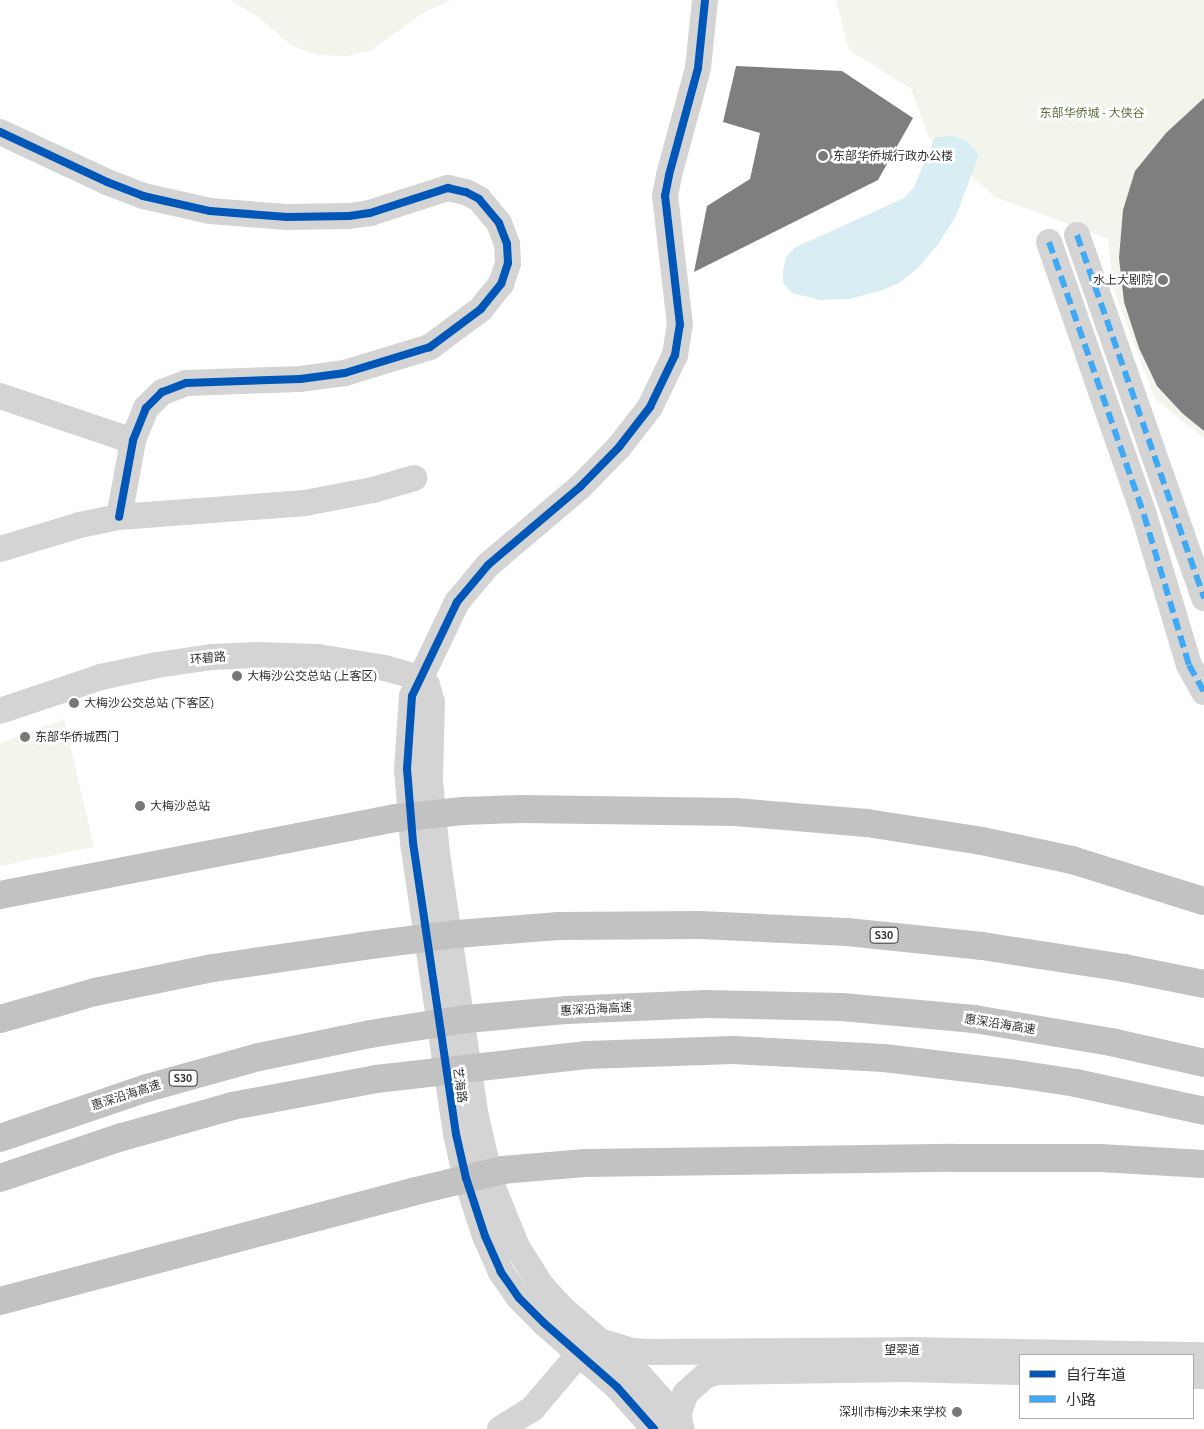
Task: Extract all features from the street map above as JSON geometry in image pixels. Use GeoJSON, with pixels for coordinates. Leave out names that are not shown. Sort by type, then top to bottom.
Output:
{"type":"FeatureCollection","features":[{"type":"Feature","properties":{"kind":"highway"},"geometry":{"type":"LineString","coordinates":[[0,895],[421,815],[520,809],[689,810],[819,818],[925,831],[1026,850],[1108,870],[1204,901]]}},
{"type":"Feature","properties":{"kind":"highway","name":"S30"},"geometry":{"type":"LineString","coordinates":[[0,1018],[96,992],[213,968],[457,934],[560,926],[700,925],[848,932],[982,946],[1124,968],[1204,984]]}},
{"type":"Feature","properties":{"kind":"highway","name":"惠深沿海高速"},"geometry":{"type":"LineString","coordinates":[[0,1138],[156,1085],[259,1057],[370,1034],[466,1020],[566,1010],[706,1004],[842,1007],[974,1020],[1111,1042],[1204,1063]]}},
{"type":"Feature","properties":{"kind":"highway"},"geometry":{"type":"LineString","coordinates":[[0,1178],[122,1137],[232,1106],[376,1079],[587,1055],[733,1050],[884,1058],[1076,1083],[1204,1111]]}},
{"type":"Feature","properties":{"kind":"highway"},"geometry":{"type":"LineString","coordinates":[[0,1301],[477,1176],[585,1163],[1100,1158],[1204,1164]]}},
{"type":"Feature","properties":{"kind":"street"},"geometry":{"type":"LineString","coordinates":[[421,678],[449,617],[466,589],[488,565],[580,487],[619,447],[650,407],[675,355],[680,325],[665,196],[698,68],[705,0]]}},
{"type":"Feature","properties":{"kind":"street"},"geometry":{"type":"LineString","coordinates":[[0,132],[107,182],[143,196],[210,211],[287,217],[349,216],[370,213],[448,188],[466,192],[480,199],[499,223],[507,244],[508,263],[501,284],[481,309],[430,347],[344,373],[300,379],[186,383],[162,392],[146,408],[133,441],[119,516]]}},
{"type":"Feature","properties":{"kind":"street"},"geometry":{"type":"LineString","coordinates":[[1077,235],[1204,598]]}},
{"type":"Feature","properties":{"kind":"street"},"geometry":{"type":"LineString","coordinates":[[1049,242],[1144,515],[1189,665],[1204,692]]}},
{"type":"Feature","properties":{"kind":"street"},"geometry":{"type":"LineString","coordinates":[[0,396],[133,441]]}},
{"type":"Feature","properties":{"kind":"street"},"geometry":{"type":"LineString","coordinates":[[0,549],[119,516],[306,503],[374,490],[414,478]]}},
{"type":"Feature","properties":{"kind":"street","name":"环碧路"},"geometry":{"type":"LineString","coordinates":[[0,711],[101,677],[157,664],[212,657],[257,655],[318,657],[385,668],[421,678]]}},
{"type":"Feature","properties":{"kind":"street","name":"艺海路"},"geometry":{"type":"LineString","coordinates":[[421,678],[427,685],[432,702],[429,768],[421,815],[456,1134],[477,1176],[532,1273],[562,1308],[656,1392],[681,1427]]}},
{"type":"Feature","properties":{"kind":"street","name":"艺海路"},"geometry":{"type":"LineString","coordinates":[[477,1176],[484,1236],[509,1285],[532,1312],[632,1402],[654,1429]]}},
{"type":"Feature","properties":{"kind":"street","name":"望翠道"},"geometry":{"type":"LineString","coordinates":[[602,1342],[634,1351],[648,1352],[905,1350],[1144,1354]]}},
{"type":"Feature","properties":{"kind":"street"},"geometry":{"type":"LineString","coordinates":[[500,1429],[533,1408],[579,1354]]}},
{"type":"Feature","properties":{"kind":"street","name":"望翠道"},"geometry":{"type":"LineString","coordinates":[[681,1427],[679,1412],[685,1394],[705,1376],[717,1372],[905,1369],[1019,1372]]}},
{"type":"Feature","properties":{"kind":"green space"},"geometry":{"type":"Polygon","coordinates":[[[231,0],[451,0],[423,13],[372,50],[347,56],[318,55],[292,46],[262,20],[231,0]]]}},
{"type":"Feature","properties":{"kind":"green space","name":"东部华侨城 - 大侠谷"},"geometry":{"type":"Polygon","coordinates":[[[836,0],[1204,0],[1204,438],[1155,399],[1113,288],[1108,239],[995,197],[929,138],[911,89],[849,50],[836,0]]]}},
{"type":"Feature","properties":{"kind":"green space"},"geometry":{"type":"Polygon","coordinates":[[[64,719],[94,847],[0,866],[0,743],[64,719]]]}},
{"type":"Feature","properties":{"kind":"shaded area"},"geometry":{"type":"Polygon","coordinates":[[[953,136],[968,142],[979,155],[956,216],[939,243],[918,268],[899,283],[883,290],[849,299],[820,300],[792,293],[783,283],[783,271],[786,257],[794,248],[904,198],[914,187],[935,137],[953,136]]]}},
{"type":"Feature","properties":{"kind":"building","name":"东部华侨城行政办公楼"},"geometry":{"type":"Polygon","coordinates":[[[736,66],[842,71],[913,118],[878,180],[694,272],[707,206],[750,179],[760,133],[723,122],[736,66]]]}},
{"type":"Feature","properties":{"kind":"building","name":"水上大剧院"},"geometry":{"type":"Polygon","coordinates":[[[1204,98],[1204,431],[1182,413],[1157,386],[1139,348],[1124,302],[1119,258],[1123,210],[1135,171],[1166,133],[1204,98]]]}},
{"type":"Feature","properties":{"kind":"marked path"},"geometry":{"type":"LineString","coordinates":[[1077,235],[1204,598]]}},
{"type":"Feature","properties":{"kind":"marked path"},"geometry":{"type":"LineString","coordinates":[[1049,242],[1144,515],[1189,665],[1204,692]]}},
{"type":"Feature","properties":{"kind":"cycle path"},"geometry":{"type":"LineString","coordinates":[[654,1429],[617,1387],[544,1323],[519,1298],[501,1272],[485,1236],[466,1178],[456,1134],[413,842],[407,769],[412,696],[457,602],[488,565],[580,487],[619,447],[650,407],[675,355],[680,325],[665,196],[698,68],[705,0]]}},
{"type":"Feature","properties":{"kind":"cycle path"},"geometry":{"type":"LineString","coordinates":[[0,132],[107,182],[143,196],[210,211],[287,217],[349,216],[370,213],[448,188],[466,192],[479,199],[499,223],[507,244],[508,263],[501,284],[481,309],[430,347],[345,373],[300,379],[186,383],[162,392],[146,408],[133,441],[119,517]]}},
{"type":"Feature","properties":{"kind":"place","name":"东部华侨城行政办公楼"},"geometry":{"type":"Point","coordinates":[823,156]}},
{"type":"Feature","properties":{"kind":"place","name":"水上大剧院"},"geometry":{"type":"Point","coordinates":[1163,280]}},
{"type":"Feature","properties":{"kind":"place","name":"大梅沙公交总站 (上客区)"},"geometry":{"type":"Point","coordinates":[237,676]}},
{"type":"Feature","properties":{"kind":"place","name":"大梅沙公交总站 (下客区)"},"geometry":{"type":"Point","coordinates":[74,703]}},
{"type":"Feature","properties":{"kind":"place","name":"东部华侨城西门"},"geometry":{"type":"Point","coordinates":[25,737]}},
{"type":"Feature","properties":{"kind":"place","name":"大梅沙总站"},"geometry":{"type":"Point","coordinates":[140,806]}},
{"type":"Feature","properties":{"kind":"place","name":"深圳市梅沙未来学校"},"geometry":{"type":"Point","coordinates":[957,1412]}}]}
